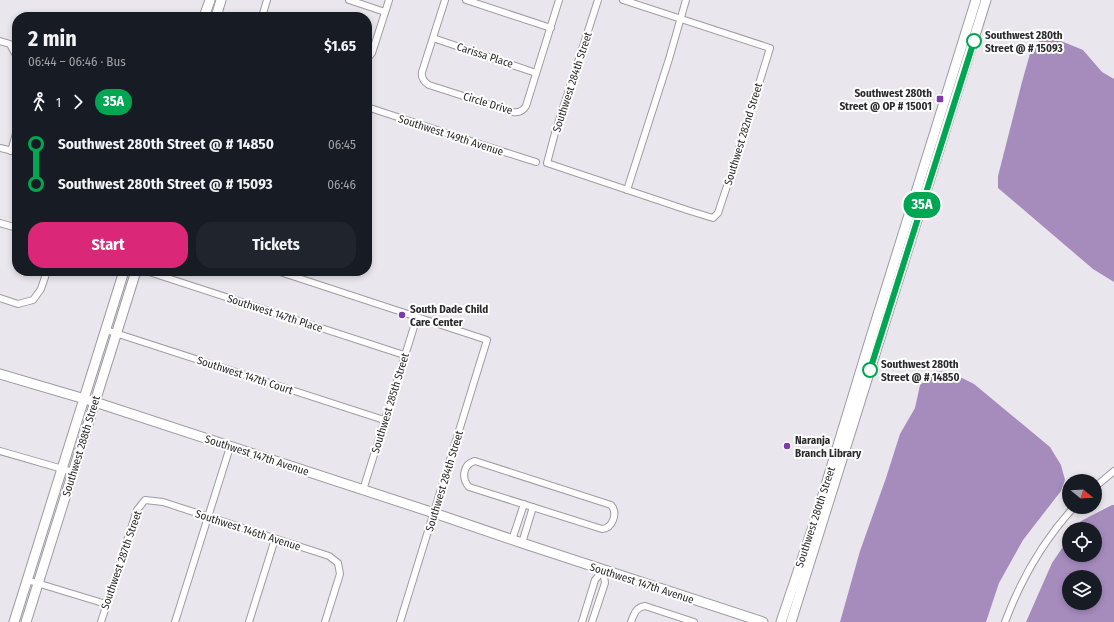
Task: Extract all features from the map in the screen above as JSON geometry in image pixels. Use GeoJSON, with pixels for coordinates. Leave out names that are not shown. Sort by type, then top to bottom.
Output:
{"type":"FeatureCollection","features":[{"type":"Feature","properties":{"kind":"street"},"geometry":{"type":"LineString","coordinates":[[206,12],[210,0]]}},
{"type":"Feature","properties":{"kind":"street"},"geometry":{"type":"LineString","coordinates":[[217,12],[221,0]]}},
{"type":"Feature","properties":{"kind":"street"},"geometry":{"type":"LineString","coordinates":[[263,12],[267,0]]}},
{"type":"Feature","properties":{"kind":"street"},"geometry":{"type":"LineString","coordinates":[[349,0],[385,12]]}},
{"type":"Feature","properties":{"kind":"street"},"geometry":{"type":"LineString","coordinates":[[372,53],[389,0]]}},
{"type":"Feature","properties":{"kind":"street","name":"Circle Drive"},"geometry":{"type":"LineString","coordinates":[[445,0],[422,72],[423,79],[429,85],[513,112],[521,112],[526,106],[559,0]]}},
{"type":"Feature","properties":{"kind":"street"},"geometry":{"type":"LineString","coordinates":[[466,0],[551,28]]}},
{"type":"Feature","properties":{"kind":"street","name":"Southwest 284th Street"},"geometry":{"type":"LineString","coordinates":[[598,0],[547,163],[627,190]]}},
{"type":"Feature","properties":{"kind":"street"},"geometry":{"type":"LineString","coordinates":[[623,0],[680,19]]}},
{"type":"Feature","properties":{"kind":"street"},"geometry":{"type":"LineString","coordinates":[[627,190],[669,59],[686,0]]}},
{"type":"Feature","properties":{"kind":"street","name":"Southwest 280th Street"},"geometry":{"type":"LineString","coordinates":[[781,622],[875,341],[948,106],[962,47],[976,0]]}},
{"type":"Feature","properties":{"kind":"street","name":"Southwest 280th Street"},"geometry":{"type":"LineString","coordinates":[[948,106],[971,50],[986,0]]}},
{"type":"Feature","properties":{"kind":"street","name":"Southwest 282nd Street"},"geometry":{"type":"LineString","coordinates":[[627,190],[713,218],[718,213],[733,168],[770,48],[680,19]]}},
{"type":"Feature","properties":{"kind":"street","name":"Carissa Place"},"geometry":{"type":"LineString","coordinates":[[432,38],[536,73]]}},
{"type":"Feature","properties":{"kind":"street"},"geometry":{"type":"LineString","coordinates":[[0,41],[10,44],[12,48]]}},
{"type":"Feature","properties":{"kind":"street"},"geometry":{"type":"LineString","coordinates":[[962,47],[971,50]]}},
{"type":"Feature","properties":{"kind":"street","name":"Southwest 149th Avenue"},"geometry":{"type":"LineString","coordinates":[[372,109],[536,162]]}},
{"type":"Feature","properties":{"kind":"street"},"geometry":{"type":"LineString","coordinates":[[0,148],[12,151]]}},
{"type":"Feature","properties":{"kind":"street"},"geometry":{"type":"LineString","coordinates":[[0,223],[12,227]]}},
{"type":"Feature","properties":{"kind":"street"},"geometry":{"type":"LineString","coordinates":[[0,298],[18,304],[33,300],[41,289],[45,276]]}},
{"type":"Feature","properties":{"kind":"street","name":"Southwest 288th Street"},"geometry":{"type":"LineString","coordinates":[[14,622],[122,276]]}},
{"type":"Feature","properties":{"kind":"street","name":"Southwest 288th Street"},"geometry":{"type":"LineString","coordinates":[[26,622],[134,276]]}},
{"type":"Feature","properties":{"kind":"street","name":"Southwest 147th Place"},"geometry":{"type":"LineString","coordinates":[[161,276],[404,355]]}},
{"type":"Feature","properties":{"kind":"street"},"geometry":{"type":"LineString","coordinates":[[292,276],[417,317]]}},
{"type":"Feature","properties":{"kind":"street","name":"Southwest 284th Street"},"geometry":{"type":"LineString","coordinates":[[400,622],[487,340],[417,317]]}},
{"type":"Feature","properties":{"kind":"street","name":"Southwest 285th Street"},"geometry":{"type":"LineString","coordinates":[[363,490],[417,317]]}},
{"type":"Feature","properties":{"kind":"street","name":"Southwest 147th Court"},"geometry":{"type":"LineString","coordinates":[[106,330],[384,420]]}},
{"type":"Feature","properties":{"kind":"street","name":"Southwest 147th Avenue"},"geometry":{"type":"LineString","coordinates":[[0,374],[84,398],[763,622]]}},
{"type":"Feature","properties":{"kind":"street","name":"Southwest 280th Street"},"geometry":{"type":"LineString","coordinates":[[791,622],[858,394]]}},
{"type":"Feature","properties":{"kind":"street"},"geometry":{"type":"LineString","coordinates":[[175,622],[230,447]]}},
{"type":"Feature","properties":{"kind":"street"},"geometry":{"type":"LineString","coordinates":[[0,451],[73,472]]}},
{"type":"Feature","properties":{"kind":"street"},"geometry":{"type":"LineString","coordinates":[[478,461],[604,502],[614,507],[615,514],[609,527],[602,529],[533,507],[469,487],[465,483],[464,476],[467,465],[471,462],[478,461]]}},
{"type":"Feature","properties":{"kind":"street"},"geometry":{"type":"LineString","coordinates":[[1102,481],[1114,471]]}},
{"type":"Feature","properties":{"kind":"street","name":"Southwest 146th Avenue"},"geometry":{"type":"LineString","coordinates":[[145,500],[163,502],[329,556],[338,563],[340,574],[325,622]]}},
{"type":"Feature","properties":{"kind":"street","name":"Southwest 287th Street"},"geometry":{"type":"LineString","coordinates":[[101,622],[137,510],[145,500]]}},
{"type":"Feature","properties":{"kind":"street"},"geometry":{"type":"LineString","coordinates":[[512,540],[524,504]]}},
{"type":"Feature","properties":{"kind":"street"},"geometry":{"type":"LineString","coordinates":[[522,543],[533,507]]}},
{"type":"Feature","properties":{"kind":"street"},"geometry":{"type":"LineString","coordinates":[[1005,622],[1022,583],[1038,554],[1068,514]]}},
{"type":"Feature","properties":{"kind":"street"},"geometry":{"type":"LineString","coordinates":[[250,622],[275,539]]}},
{"type":"Feature","properties":{"kind":"street"},"geometry":{"type":"LineString","coordinates":[[582,622],[595,580],[603,570]]}},
{"type":"Feature","properties":{"kind":"street"},"geometry":{"type":"LineString","coordinates":[[592,622],[605,583],[603,570]]}},
{"type":"Feature","properties":{"kind":"street"},"geometry":{"type":"LineString","coordinates":[[27,580],[106,604]]}},
{"type":"Feature","properties":{"kind":"street"},"geometry":{"type":"LineString","coordinates":[[631,622],[636,611],[640,607],[645,606],[694,622]]}},
{"type":"Feature","properties":{"kind":"shaded area"},"geometry":{"type":"Polygon","coordinates":[[[1043,37],[1061,41],[1083,50],[1102,72],[1114,79],[1114,282],[1093,269],[998,188],[998,176],[1031,50],[1043,37]]]}},
{"type":"Feature","properties":{"kind":"shaded area"},"geometry":{"type":"Polygon","coordinates":[[[936,371],[950,372],[974,384],[1050,447],[1061,465],[1063,474],[1062,474],[1062,488],[1023,540],[999,583],[986,622],[840,622],[860,551],[900,434],[915,408],[920,385],[936,371]]]}},
{"type":"Feature","properties":{"kind":"shaded area"},"geometry":{"type":"Polygon","coordinates":[[[1114,505],[1114,622],[1026,622],[1052,563],[1062,548],[1062,562],[1102,562],[1102,522],[1080,522],[1095,514],[1102,514],[1102,510],[1114,505]]]}},
{"type":"Feature","properties":{"kind":"bus line","name":"35A"},"geometry":{"type":"LineString","coordinates":[[870,370],[974,41]]}},
{"type":"Feature","properties":{"kind":"place","name":"Southwest 280th Street @ # 15093"},"geometry":{"type":"Point","coordinates":[974,41]}},
{"type":"Feature","properties":{"kind":"place","name":"Southwest 280th Street @ OP # 15001"},"geometry":{"type":"Point","coordinates":[940,99]}},
{"type":"Feature","properties":{"kind":"place","name":"South Dade Child Care Center"},"geometry":{"type":"Point","coordinates":[402,315]}},
{"type":"Feature","properties":{"kind":"place","name":"Southwest 280th Street @ # 14850"},"geometry":{"type":"Point","coordinates":[870,370]}},
{"type":"Feature","properties":{"kind":"place","name":"Naranja Branch Library"},"geometry":{"type":"Point","coordinates":[787,446]}}]}
